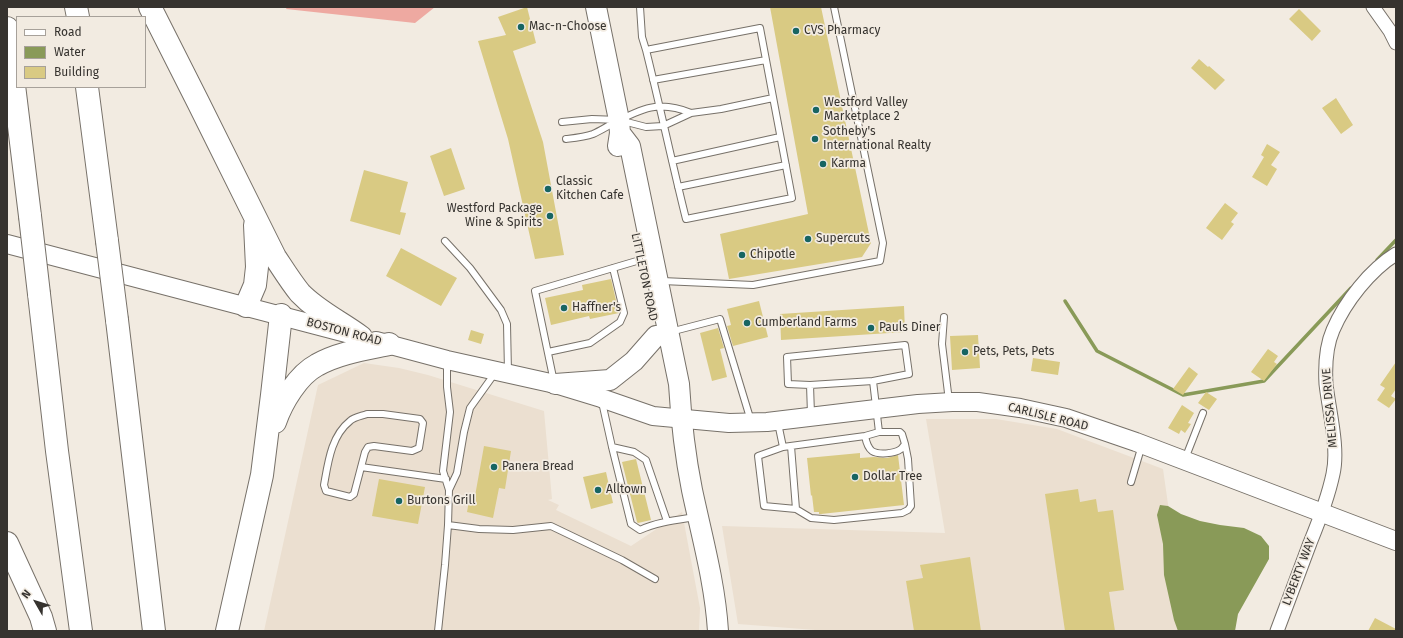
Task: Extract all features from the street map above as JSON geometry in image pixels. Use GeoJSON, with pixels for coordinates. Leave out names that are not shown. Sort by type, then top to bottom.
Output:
{"type":"FeatureCollection","features":[{"type":"Feature","properties":{"kind":"highway"},"geometry":{"type":"LineString","coordinates":[[150,7],[275,257],[301,293],[318,308],[360,336]]}},
{"type":"Feature","properties":{"kind":"highway"},"geometry":{"type":"LineString","coordinates":[[7,28],[57,451],[81,631]]}},
{"type":"Feature","properties":{"kind":"highway"},"geometry":{"type":"LineString","coordinates":[[87,88],[117,320],[154,631]]}},
{"type":"Feature","properties":{"kind":"highway"},"geometry":{"type":"LineString","coordinates":[[246,306],[255,285],[257,267],[255,216]]}},
{"type":"Feature","properties":{"kind":"highway"},"geometry":{"type":"LineString","coordinates":[[227,631],[262,475],[281,315]]}},
{"type":"Feature","properties":{"kind":"highway"},"geometry":{"type":"LineString","coordinates":[[264,455],[278,413],[286,396],[302,377],[316,365],[336,357],[389,344]]}},
{"type":"Feature","properties":{"kind":"highway"},"geometry":{"type":"LineString","coordinates":[[7,543],[41,617],[45,631]]}},
{"type":"Feature","properties":{"kind":"main road","name":"LITTLETON ROAD"},"geometry":{"type":"LineString","coordinates":[[596,7],[620,127],[630,146],[658,281],[662,334]]}},
{"type":"Feature","properties":{"kind":"main road","name":"LITTLETON ROAD"},"geometry":{"type":"LineString","coordinates":[[620,127],[616,150],[640,260],[662,334],[679,384],[681,419],[692,488],[712,580],[718,631]]}},
{"type":"Feature","properties":{"kind":"main road","name":"BOSTON ROAD"},"geometry":{"type":"LineString","coordinates":[[7,244],[447,360],[555,384],[653,416],[681,419]]}},
{"type":"Feature","properties":{"kind":"main road"},"geometry":{"type":"LineString","coordinates":[[555,384],[610,380],[634,361],[662,334]]}},
{"type":"Feature","properties":{"kind":"main road","name":"CARLISLE ROAD"},"geometry":{"type":"LineString","coordinates":[[681,419],[729,423],[777,421],[949,402],[978,402],[1020,408],[1066,418],[1142,444],[1396,541]]}},
{"type":"Feature","properties":{"kind":"street"},"geometry":{"type":"LineString","coordinates":[[1373,7],[1390,31],[1396,43]]}},
{"type":"Feature","properties":{"kind":"street","name":"MELISSA DRIVE"},"geometry":{"type":"LineString","coordinates":[[1322,514],[1334,472],[1335,451],[1326,383],[1328,347],[1333,330],[1342,313],[1356,293],[1386,260],[1396,254]]}},
{"type":"Feature","properties":{"kind":"street","name":"LYBERTY WAY"},"geometry":{"type":"LineString","coordinates":[[1277,631],[1322,514]]}},
{"type":"Feature","properties":{"kind":"lane"},"geometry":{"type":"LineString","coordinates":[[640,7],[642,37],[660,105],[686,219],[792,198],[760,28],[646,50]]}},
{"type":"Feature","properties":{"kind":"lane"},"geometry":{"type":"LineString","coordinates":[[658,281],[753,285],[880,261],[882,243],[834,7]]}},
{"type":"Feature","properties":{"kind":"lane"},"geometry":{"type":"LineString","coordinates":[[653,80],[766,60]]}},
{"type":"Feature","properties":{"kind":"lane"},"geometry":{"type":"LineString","coordinates":[[566,139],[620,127],[664,126],[691,112],[721,109],[773,98]]}},
{"type":"Feature","properties":{"kind":"lane"},"geometry":{"type":"LineString","coordinates":[[620,127],[644,109],[660,105],[691,112]]}},
{"type":"Feature","properties":{"kind":"lane"},"geometry":{"type":"LineString","coordinates":[[562,122],[592,119],[620,127]]}},
{"type":"Feature","properties":{"kind":"lane"},"geometry":{"type":"LineString","coordinates":[[672,161],[780,137]]}},
{"type":"Feature","properties":{"kind":"lane"},"geometry":{"type":"LineString","coordinates":[[678,187],[786,165]]}},
{"type":"Feature","properties":{"kind":"lane"},"geometry":{"type":"LineString","coordinates":[[445,241],[470,268],[501,310],[508,324],[502,372],[470,408],[457,473],[449,490]]}},
{"type":"Feature","properties":{"kind":"lane"},"geometry":{"type":"LineString","coordinates":[[555,384],[535,291],[640,260]]}},
{"type":"Feature","properties":{"kind":"lane"},"geometry":{"type":"LineString","coordinates":[[548,352],[590,343],[620,322],[624,313],[613,268]]}},
{"type":"Feature","properties":{"kind":"lane"},"geometry":{"type":"LineString","coordinates":[[944,316],[942,344],[949,402]]}},
{"type":"Feature","properties":{"kind":"lane"},"geometry":{"type":"LineString","coordinates":[[662,334],[720,319],[751,422]]}},
{"type":"Feature","properties":{"kind":"lane"},"geometry":{"type":"LineString","coordinates":[[905,346],[909,374],[873,381],[810,385],[788,384],[787,357],[905,346]]}},
{"type":"Feature","properties":{"kind":"lane"},"geometry":{"type":"LineString","coordinates":[[438,631],[448,525],[449,490],[443,470],[450,412],[447,387],[447,360]]}},
{"type":"Feature","properties":{"kind":"lane"},"geometry":{"type":"LineString","coordinates":[[873,381],[879,432]]}},
{"type":"Feature","properties":{"kind":"lane"},"geometry":{"type":"LineString","coordinates":[[810,385],[811,418]]}},
{"type":"Feature","properties":{"kind":"lane"},"geometry":{"type":"LineString","coordinates":[[601,398],[631,524],[640,530],[648,526],[667,521],[698,516]]}},
{"type":"Feature","properties":{"kind":"lane"},"geometry":{"type":"LineString","coordinates":[[1184,461],[1203,413]]}},
{"type":"Feature","properties":{"kind":"lane"},"geometry":{"type":"LineString","coordinates":[[367,414],[383,414],[420,419],[423,423],[419,448],[412,451],[374,446],[368,447],[361,467],[354,494],[350,497],[326,491],[324,485],[334,442],[342,428],[351,420],[367,414]]}},
{"type":"Feature","properties":{"kind":"lane"},"geometry":{"type":"LineString","coordinates":[[777,421],[783,447]]}},
{"type":"Feature","properties":{"kind":"lane"},"geometry":{"type":"LineString","coordinates":[[879,432],[900,432],[902,434],[908,459],[911,506],[908,510],[902,513],[834,520],[811,518],[796,510],[764,506],[758,456],[783,447],[865,436],[879,432]]}},
{"type":"Feature","properties":{"kind":"lane"},"geometry":{"type":"LineString","coordinates":[[865,436],[866,444],[870,450],[876,453],[893,452],[901,449],[905,444]]}},
{"type":"Feature","properties":{"kind":"lane"},"geometry":{"type":"LineString","coordinates":[[1131,482],[1142,444]]}},
{"type":"Feature","properties":{"kind":"lane"},"geometry":{"type":"LineString","coordinates":[[790,446],[796,510]]}},
{"type":"Feature","properties":{"kind":"lane"},"geometry":{"type":"LineString","coordinates":[[612,447],[634,452],[646,460],[667,521]]}},
{"type":"Feature","properties":{"kind":"lane"},"geometry":{"type":"LineString","coordinates":[[361,467],[446,480]]}},
{"type":"Feature","properties":{"kind":"lane"},"geometry":{"type":"LineString","coordinates":[[448,525],[479,529],[513,530],[551,526],[622,560],[655,579]]}},
{"type":"Feature","properties":{"kind":"shaded area"},"geometry":{"type":"Polygon","coordinates":[[[287,7],[435,7],[415,23],[286,9],[287,7]]]}},
{"type":"Feature","properties":{"kind":"shaded area"},"geometry":{"type":"Polygon","coordinates":[[[364,363],[399,368],[428,375],[544,411],[552,499],[548,500],[559,505],[556,510],[631,546],[682,512],[700,608],[699,631],[264,631],[318,385],[364,363]]]}},
{"type":"Feature","properties":{"kind":"shaded area"},"geometry":{"type":"Polygon","coordinates":[[[926,419],[996,419],[1057,429],[1163,469],[1186,631],[828,631],[738,624],[722,526],[945,533],[926,419]]]}},
{"type":"Feature","properties":{"kind":"water"},"geometry":{"type":"Polygon","coordinates":[[[1160,505],[1168,506],[1181,514],[1200,521],[1244,528],[1261,536],[1269,546],[1269,559],[1238,614],[1235,631],[1178,631],[1174,620],[1164,575],[1163,544],[1157,515],[1160,505]]]}},
{"type":"Feature","properties":{"kind":"building"},"geometry":{"type":"Polygon","coordinates":[[[527,7],[536,43],[513,51],[543,142],[564,255],[535,259],[508,139],[478,41],[506,35],[498,17],[527,7]]]}},
{"type":"Feature","properties":{"kind":"building","name":"Westford Valley Marketplace 2"},"geometry":{"type":"Polygon","coordinates":[[[770,7],[821,7],[871,243],[862,257],[729,279],[720,234],[808,214],[770,7]]]}},
{"type":"Feature","properties":{"kind":"building"},"geometry":{"type":"Polygon","coordinates":[[[1299,9],[1321,31],[1312,41],[1289,19],[1299,9]]]}},
{"type":"Feature","properties":{"kind":"building"},"geometry":{"type":"Polygon","coordinates":[[[1199,59],[1225,80],[1215,90],[1191,68],[1199,59]]]}},
{"type":"Feature","properties":{"kind":"building"},"geometry":{"type":"Polygon","coordinates":[[[1336,98],[1353,125],[1341,134],[1322,108],[1336,98]]]}},
{"type":"Feature","properties":{"kind":"building"},"geometry":{"type":"Polygon","coordinates":[[[1267,144],[1280,152],[1271,165],[1277,169],[1267,186],[1252,177],[1264,157],[1261,155],[1267,144]]]}},
{"type":"Feature","properties":{"kind":"building"},"geometry":{"type":"Polygon","coordinates":[[[451,148],[465,189],[444,196],[430,156],[451,148]]]}},
{"type":"Feature","properties":{"kind":"building"},"geometry":{"type":"Polygon","coordinates":[[[364,170],[408,182],[400,212],[406,213],[400,235],[350,221],[364,170]]]}},
{"type":"Feature","properties":{"kind":"building"},"geometry":{"type":"Polygon","coordinates":[[[1225,203],[1238,213],[1231,222],[1234,224],[1222,240],[1206,228],[1225,203]]]}},
{"type":"Feature","properties":{"kind":"building"},"geometry":{"type":"Polygon","coordinates":[[[401,248],[457,278],[441,306],[386,276],[401,248]]]}},
{"type":"Feature","properties":{"kind":"building"},"geometry":{"type":"Polygon","coordinates":[[[611,279],[619,313],[590,319],[589,316],[551,325],[545,298],[583,290],[582,285],[611,279]]]}},
{"type":"Feature","properties":{"kind":"building","name":"Cumberland Farms"},"geometry":{"type":"Polygon","coordinates":[[[759,301],[768,337],[733,346],[727,326],[731,325],[727,309],[759,301]]]}},
{"type":"Feature","properties":{"kind":"building"},"geometry":{"type":"Polygon","coordinates":[[[904,306],[905,332],[781,340],[780,314],[904,306]]]}},
{"type":"Feature","properties":{"kind":"building"},"geometry":{"type":"Polygon","coordinates":[[[718,328],[724,348],[720,349],[727,377],[712,381],[700,333],[718,328]]]}},
{"type":"Feature","properties":{"kind":"building"},"geometry":{"type":"Polygon","coordinates":[[[471,330],[484,334],[481,344],[468,340],[471,330]]]}},
{"type":"Feature","properties":{"kind":"building","name":"Pets, Pets, Pets"},"geometry":{"type":"Polygon","coordinates":[[[978,335],[980,368],[952,370],[950,336],[978,335]]]}},
{"type":"Feature","properties":{"kind":"building"},"geometry":{"type":"Polygon","coordinates":[[[1268,349],[1278,356],[1274,362],[1277,364],[1264,381],[1251,372],[1268,349]]]}},
{"type":"Feature","properties":{"kind":"building"},"geometry":{"type":"Polygon","coordinates":[[[1033,358],[1060,362],[1058,375],[1031,371],[1033,358]]]}},
{"type":"Feature","properties":{"kind":"building"},"geometry":{"type":"Polygon","coordinates":[[[1396,362],[1396,389],[1391,396],[1396,399],[1389,408],[1377,400],[1385,388],[1380,385],[1396,362]]]}},
{"type":"Feature","properties":{"kind":"building"},"geometry":{"type":"Polygon","coordinates":[[[1189,367],[1198,374],[1183,395],[1173,389],[1189,367]]]}},
{"type":"Feature","properties":{"kind":"building"},"geometry":{"type":"Polygon","coordinates":[[[1206,392],[1217,399],[1209,410],[1198,403],[1206,392]]]}},
{"type":"Feature","properties":{"kind":"building"},"geometry":{"type":"Polygon","coordinates":[[[1182,405],[1194,413],[1188,423],[1191,424],[1185,433],[1181,430],[1179,434],[1168,428],[1182,405]]]}},
{"type":"Feature","properties":{"kind":"building"},"geometry":{"type":"Polygon","coordinates":[[[484,446],[511,451],[505,489],[499,488],[493,518],[467,512],[470,495],[475,496],[484,446]]]}},
{"type":"Feature","properties":{"kind":"building","name":"Dollar Tree"},"geometry":{"type":"Polygon","coordinates":[[[860,453],[860,458],[887,458],[898,455],[904,505],[821,514],[819,514],[819,512],[814,512],[807,458],[860,453]]]}},
{"type":"Feature","properties":{"kind":"building"},"geometry":{"type":"Polygon","coordinates":[[[636,459],[651,520],[638,523],[622,462],[636,459]]]}},
{"type":"Feature","properties":{"kind":"building","name":"Alltown"},"geometry":{"type":"Polygon","coordinates":[[[606,472],[613,503],[591,509],[583,477],[606,472]]]}},
{"type":"Feature","properties":{"kind":"building","name":"Burtons Grill"},"geometry":{"type":"Polygon","coordinates":[[[379,479],[425,487],[418,524],[372,516],[379,479]]]}},
{"type":"Feature","properties":{"kind":"building"},"geometry":{"type":"Polygon","coordinates":[[[1078,489],[1080,502],[1096,499],[1098,512],[1113,510],[1124,590],[1109,592],[1115,631],[1065,631],[1045,494],[1078,489]]]}},
{"type":"Feature","properties":{"kind":"building"},"geometry":{"type":"Polygon","coordinates":[[[970,557],[981,631],[914,631],[906,581],[923,578],[920,565],[970,557]]]}},
{"type":"Feature","properties":{"kind":"building"},"geometry":{"type":"Polygon","coordinates":[[[1375,618],[1396,629],[1396,631],[1368,631],[1375,618]]]}},
{"type":"Feature","properties":{"kind":"waterway"},"geometry":{"type":"LineString","coordinates":[[1377,260],[1396,240]]}},
{"type":"Feature","properties":{"kind":"waterway"},"geometry":{"type":"LineString","coordinates":[[1065,301],[1097,351],[1183,395],[1264,381],[1351,288]]}},
{"type":"Feature","properties":{"kind":"place","name":"Mac-n-Choose"},"geometry":{"type":"Point","coordinates":[521,27]}},
{"type":"Feature","properties":{"kind":"place","name":"CVS Pharmacy"},"geometry":{"type":"Point","coordinates":[796,31]}},
{"type":"Feature","properties":{"kind":"place","name":"Westford Valley Marketplace 2"},"geometry":{"type":"Point","coordinates":[816,110]}},
{"type":"Feature","properties":{"kind":"place","name":"Sotheby's International Realty"},"geometry":{"type":"Point","coordinates":[815,139]}},
{"type":"Feature","properties":{"kind":"place","name":"Karma"},"geometry":{"type":"Point","coordinates":[823,164]}},
{"type":"Feature","properties":{"kind":"place","name":"Classic Kitchen Cafe"},"geometry":{"type":"Point","coordinates":[548,189]}},
{"type":"Feature","properties":{"kind":"place","name":"Westford Package Wine & Spirits"},"geometry":{"type":"Point","coordinates":[550,216]}},
{"type":"Feature","properties":{"kind":"place","name":"Supercuts"},"geometry":{"type":"Point","coordinates":[808,239]}},
{"type":"Feature","properties":{"kind":"place","name":"Chipotle"},"geometry":{"type":"Point","coordinates":[742,255]}},
{"type":"Feature","properties":{"kind":"place","name":"Haffner's"},"geometry":{"type":"Point","coordinates":[564,308]}},
{"type":"Feature","properties":{"kind":"place","name":"Cumberland Farms"},"geometry":{"type":"Point","coordinates":[747,323]}},
{"type":"Feature","properties":{"kind":"place","name":"Pauls Diner"},"geometry":{"type":"Point","coordinates":[871,328]}},
{"type":"Feature","properties":{"kind":"place","name":"Pets, Pets, Pets"},"geometry":{"type":"Point","coordinates":[965,352]}},
{"type":"Feature","properties":{"kind":"place","name":"Panera Bread"},"geometry":{"type":"Point","coordinates":[494,467]}},
{"type":"Feature","properties":{"kind":"place","name":"Dollar Tree"},"geometry":{"type":"Point","coordinates":[855,477]}},
{"type":"Feature","properties":{"kind":"place","name":"Alltown"},"geometry":{"type":"Point","coordinates":[598,490]}},
{"type":"Feature","properties":{"kind":"place","name":"Burtons Grill"},"geometry":{"type":"Point","coordinates":[399,501]}}]}
